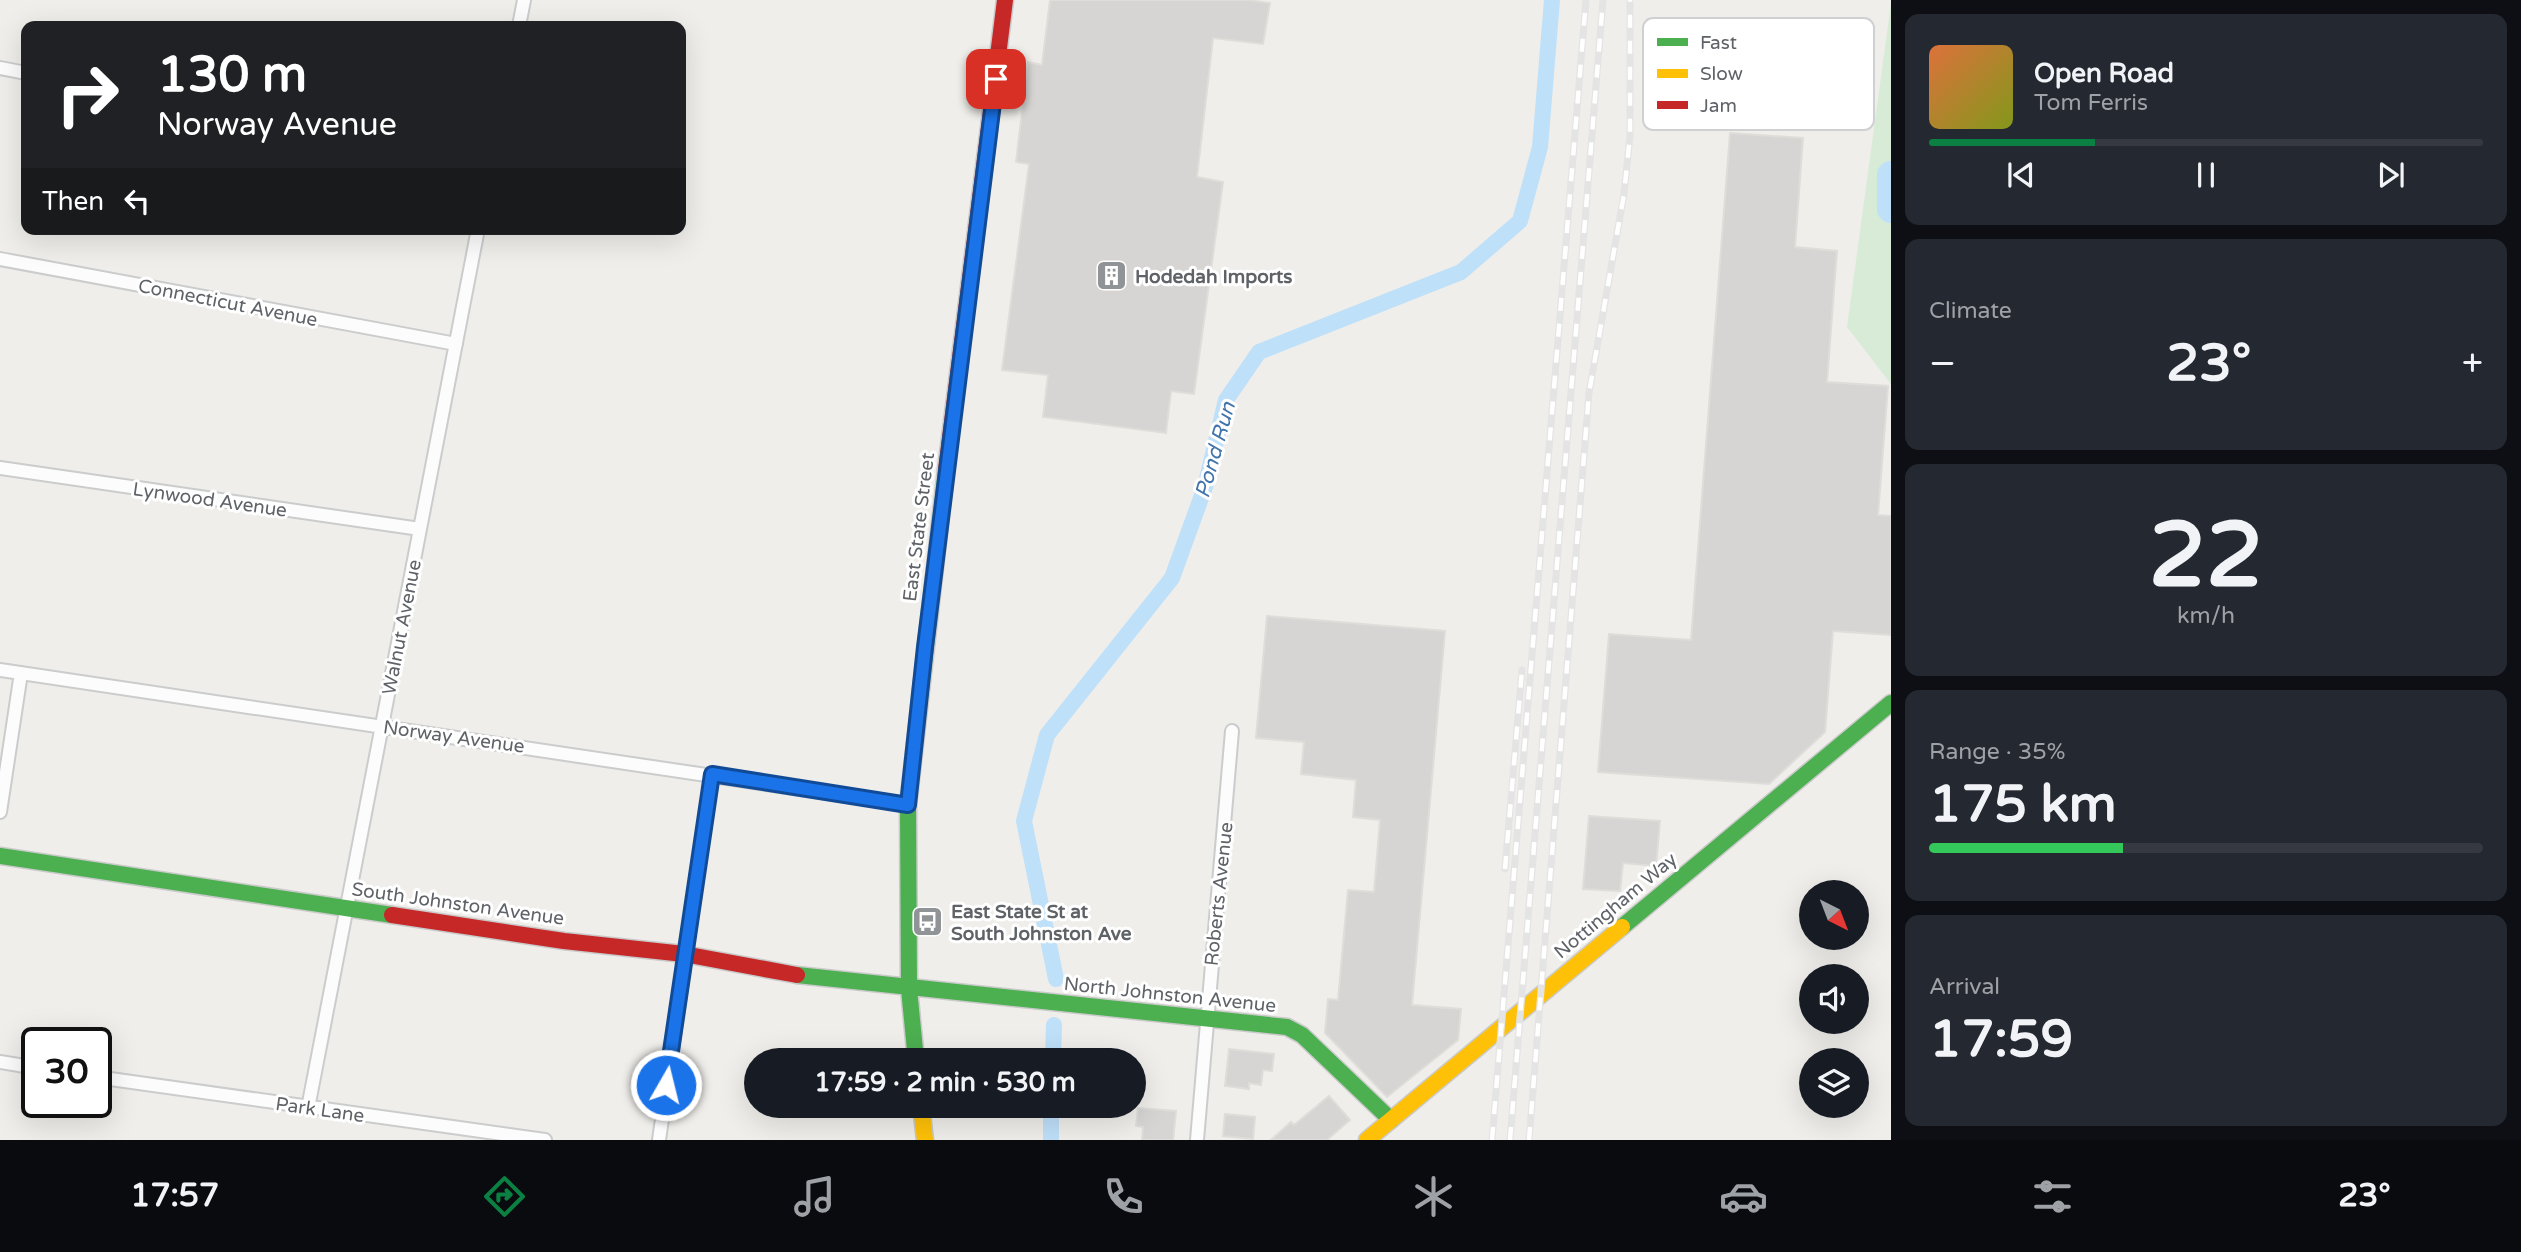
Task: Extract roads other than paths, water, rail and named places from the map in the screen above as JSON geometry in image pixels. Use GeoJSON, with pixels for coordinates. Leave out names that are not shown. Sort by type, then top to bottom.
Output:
{"type":"FeatureCollection","features":[{"type":"Feature","properties":{"kind":"street"},"geometry":{"type":"LineString","coordinates":[[520,21],[524,0]]}},
{"type":"Feature","properties":{"kind":"street","name":"East State Street"},"geometry":{"type":"LineString","coordinates":[[915,1048],[909,989],[908,805],[926,634],[1005,0]]}},
{"type":"Feature","properties":{"kind":"street"},"geometry":{"type":"LineString","coordinates":[[0,68],[21,72]]}},
{"type":"Feature","properties":{"kind":"street","name":"Walnut Avenue"},"geometry":{"type":"LineString","coordinates":[[308,1108],[477,235]]}},
{"type":"Feature","properties":{"kind":"street","name":"Connecticut Avenue"},"geometry":{"type":"LineString","coordinates":[[0,259],[456,344]]}},
{"type":"Feature","properties":{"kind":"street","name":"Lynwood Avenue"},"geometry":{"type":"LineString","coordinates":[[0,468],[420,529]]}},
{"type":"Feature","properties":{"kind":"street","name":"Norway Avenue"},"geometry":{"type":"LineString","coordinates":[[0,670],[908,805]]}},
{"type":"Feature","properties":{"kind":"street"},"geometry":{"type":"LineString","coordinates":[[0,812],[22,673]]}},
{"type":"Feature","properties":{"kind":"street","name":"Nottingham Way"},"geometry":{"type":"LineString","coordinates":[[1367,1140],[1891,703]]}},
{"type":"Feature","properties":{"kind":"street","name":"Roberts Avenue"},"geometry":{"type":"LineString","coordinates":[[1197,1140],[1232,731]]}},
{"type":"Feature","properties":{"kind":"street"},"geometry":{"type":"LineString","coordinates":[[659,1140],[712,774]]}},
{"type":"Feature","properties":{"kind":"street","name":"South Johnston Avenue"},"geometry":{"type":"LineString","coordinates":[[0,856],[564,941],[684,954],[811,978],[909,989]]}},
{"type":"Feature","properties":{"kind":"street","name":"North Johnston Avenue"},"geometry":{"type":"LineString","coordinates":[[909,989],[1287,1027],[1302,1035],[1391,1120]]}},
{"type":"Feature","properties":{"kind":"street"},"geometry":{"type":"LineString","coordinates":[[0,1062],[21,1065]]}},
{"type":"Feature","properties":{"kind":"street","name":"Park Lane"},"geometry":{"type":"LineString","coordinates":[[112,1079],[477,1136],[545,1140]]}},
{"type":"Feature","properties":{"kind":"street"},"geometry":{"type":"LineString","coordinates":[[922,1118],[925,1140]]}},
{"type":"Feature","properties":{"kind":"waterway","name":"Pond Run"},"geometry":{"type":"LineString","coordinates":[[1056,979],[1024,821],[1047,735],[1172,578],[1205,487],[1226,400],[1259,352],[1461,272],[1520,221],[1540,147],[1552,0]]}},
{"type":"Feature","properties":{"kind":"waterway"},"geometry":{"type":"LineString","coordinates":[[1891,175],[1891,209]]}},
{"type":"Feature","properties":{"kind":"waterway","name":"Pond Run"},"geometry":{"type":"LineString","coordinates":[[1053,1048],[1054,1025]]}},
{"type":"Feature","properties":{"kind":"waterway","name":"Pond Run"},"geometry":{"type":"LineString","coordinates":[[1051,1118],[1051,1140]]}},
{"type":"Feature","properties":{"kind":"railway"},"geometry":{"type":"LineString","coordinates":[[1492,1140],[1586,0]]}},
{"type":"Feature","properties":{"kind":"railway"},"geometry":{"type":"LineString","coordinates":[[1510,1140],[1603,0]]}},
{"type":"Feature","properties":{"kind":"railway"},"geometry":{"type":"LineString","coordinates":[[1529,1140],[1589,393],[1624,194],[1630,136],[1630,0]]}},
{"type":"Feature","properties":{"kind":"railway"},"geometry":{"type":"LineString","coordinates":[[1505,869],[1522,670]]}},
{"type":"Feature","properties":{"kind":"place","name":"Hodedah Imports"},"geometry":{"type":"Point","coordinates":[1112,276]}},
{"type":"Feature","properties":{"kind":"place","name":"East State St at South Johnston Ave"},"geometry":{"type":"Point","coordinates":[928,922]}}]}
